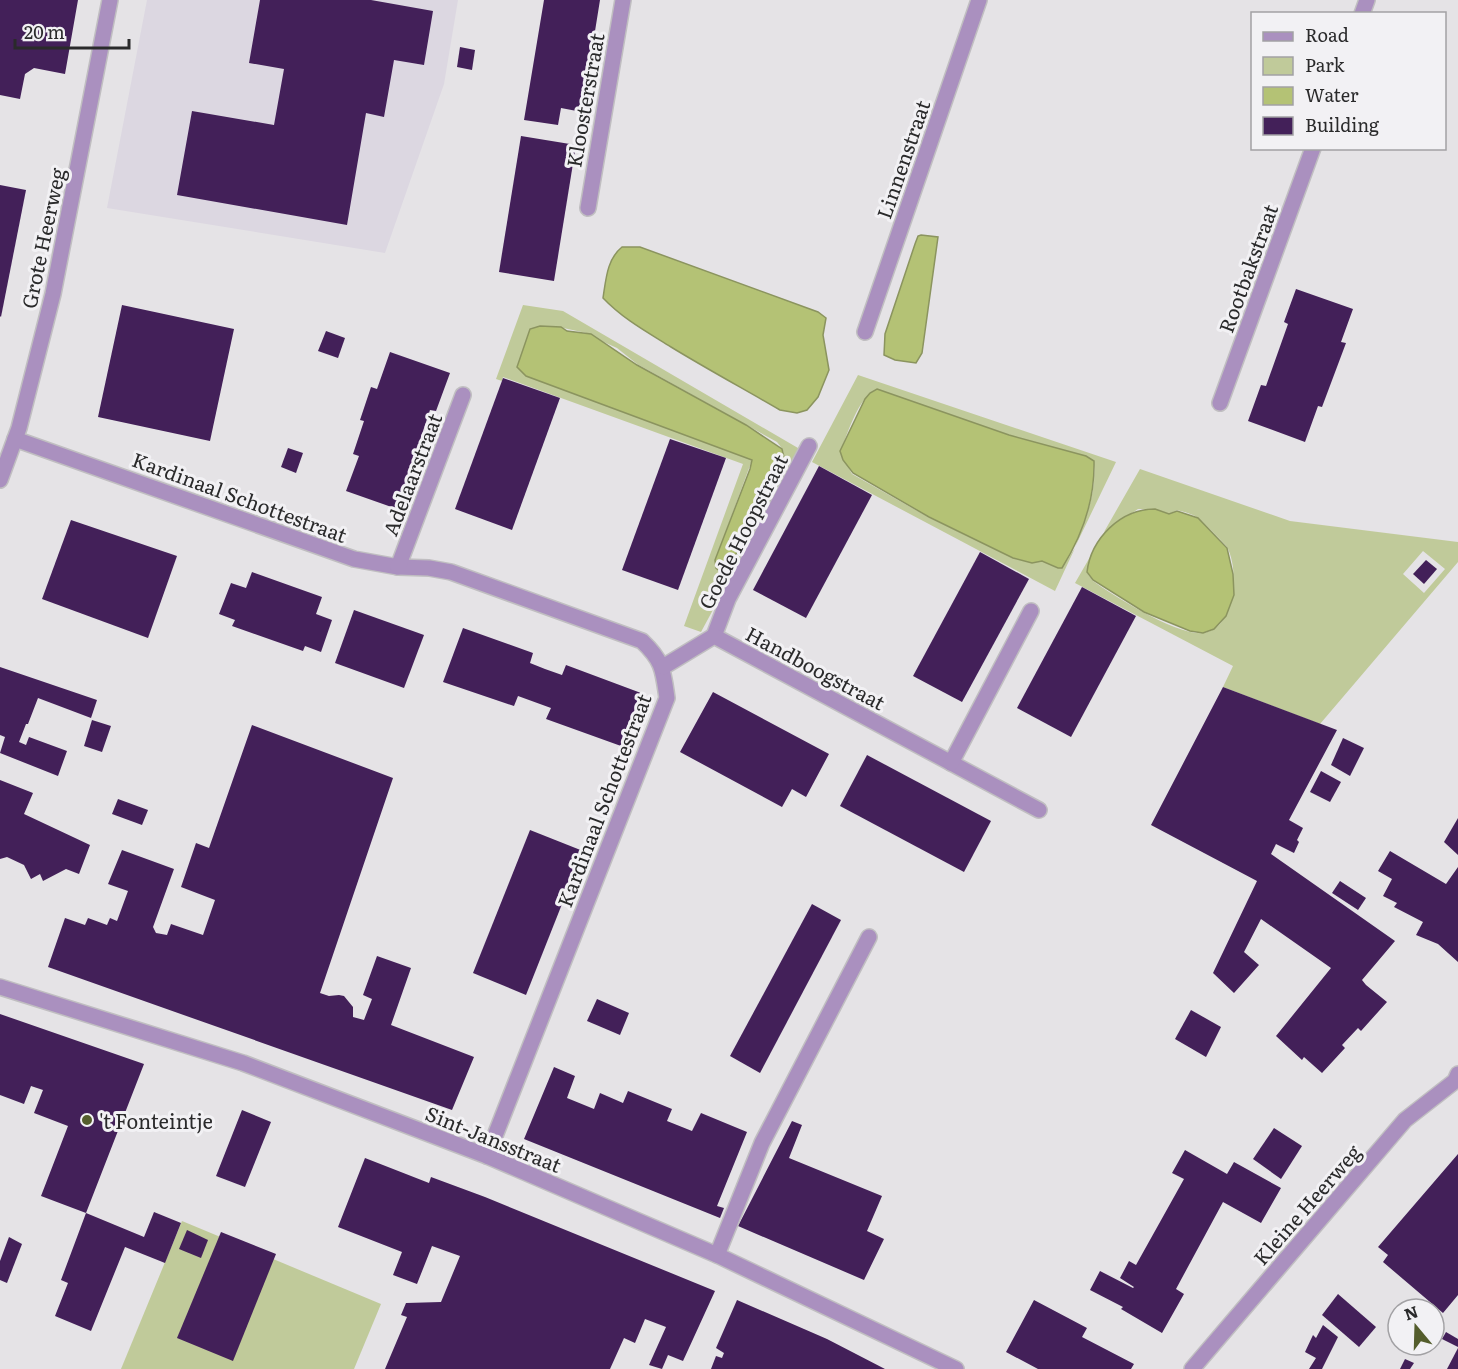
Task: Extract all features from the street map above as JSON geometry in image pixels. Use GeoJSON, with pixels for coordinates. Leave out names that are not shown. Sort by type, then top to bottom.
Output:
{"type":"FeatureCollection","features":[{"type":"Feature","properties":{"kind":"street","name":"Grote Heerweg"},"geometry":{"type":"LineString","coordinates":[[0,480],[15,439],[53,294],[110,0]]}},
{"type":"Feature","properties":{"kind":"street","name":"Kloosterstraat"},"geometry":{"type":"LineString","coordinates":[[588,208],[623,0]]}},
{"type":"Feature","properties":{"kind":"street","name":"Linnenstraat"},"geometry":{"type":"LineString","coordinates":[[865,332],[979,0]]}},
{"type":"Feature","properties":{"kind":"street","name":"Rootbakstraat"},"geometry":{"type":"LineString","coordinates":[[1220,403],[1312,150]]}},
{"type":"Feature","properties":{"kind":"street","name":"Adelaarstraat"},"geometry":{"type":"LineString","coordinates":[[398,567],[463,395]]}},
{"type":"Feature","properties":{"kind":"street","name":"Kardinaal Schottestraat"},"geometry":{"type":"LineString","coordinates":[[15,439],[354,559],[398,567],[429,568],[451,572],[642,641],[663,667],[667,698],[487,1156]]}},
{"type":"Feature","properties":{"kind":"street","name":"Goede Hoopstraat"},"geometry":{"type":"LineString","coordinates":[[714,636],[728,599],[809,446]]}},
{"type":"Feature","properties":{"kind":"street"},"geometry":{"type":"LineString","coordinates":[[951,763],[1031,611]]}},
{"type":"Feature","properties":{"kind":"street","name":"Handboogstraat"},"geometry":{"type":"LineString","coordinates":[[663,667],[714,636],[1039,810]]}},
{"type":"Feature","properties":{"kind":"street"},"geometry":{"type":"LineString","coordinates":[[717,1255],[762,1143],[869,937]]}},
{"type":"Feature","properties":{"kind":"street","name":"Sint-Jansstraat"},"geometry":{"type":"LineString","coordinates":[[0,987],[243,1063],[487,1156],[717,1255],[956,1369]]}},
{"type":"Feature","properties":{"kind":"street","name":"Kleine Heerweg"},"geometry":{"type":"LineString","coordinates":[[1192,1369],[1405,1120],[1455,1081],[1458,1074]]}},
{"type":"Feature","properties":{"kind":"shaded area"},"geometry":{"type":"Polygon","coordinates":[[[147,0],[458,0],[444,84],[385,253],[107,208],[147,0]]]}},
{"type":"Feature","properties":{"kind":"green space"},"geometry":{"type":"Polygon","coordinates":[[[523,305],[563,311],[798,448],[797,454],[701,632],[684,626],[743,464],[503,377],[502,381],[496,379],[523,305]],[[540,326],[531,329],[517,367],[527,376],[752,460],[715,561],[716,568],[721,572],[726,570],[741,548],[776,481],[784,459],[781,447],[777,442],[637,364],[617,348],[591,334],[554,326],[540,326]]]}},
{"type":"Feature","properties":{"kind":"green space"},"geometry":{"type":"Polygon","coordinates":[[[858,375],[1116,462],[1075,547],[1087,515],[1094,483],[1094,461],[1086,456],[1009,435],[877,389],[864,400],[854,416],[840,452],[852,474],[928,517],[1013,558],[1032,563],[1042,561],[1062,568],[1075,548],[1055,591],[812,462],[858,375]]]}},
{"type":"Feature","properties":{"kind":"green space"},"geometry":{"type":"Polygon","coordinates":[[[1140,469],[1290,521],[1458,542],[1458,562],[1320,724],[1223,687],[1233,666],[1075,583],[1090,557],[1087,573],[1093,581],[1130,605],[1162,622],[1192,632],[1203,633],[1214,629],[1222,622],[1228,611],[1234,584],[1233,570],[1227,547],[1200,520],[1194,515],[1177,510],[1169,514],[1155,509],[1138,509],[1104,532],[1140,469]],[[1423,551],[1403,574],[1424,593],[1445,569],[1423,551]]]}},
{"type":"Feature","properties":{"kind":"green space"},"geometry":{"type":"Polygon","coordinates":[[[182,1221],[381,1304],[354,1369],[121,1369],[182,1221]]]}},
{"type":"Feature","properties":{"kind":"water"},"geometry":{"type":"Polygon","coordinates":[[[918,236],[938,237],[922,353],[916,363],[895,360],[884,355],[885,334],[915,244],[918,236]]]}},
{"type":"Feature","properties":{"kind":"water"},"geometry":{"type":"Polygon","coordinates":[[[622,247],[640,247],[818,312],[826,318],[823,335],[829,370],[818,397],[807,410],[797,413],[780,410],[627,319],[603,298],[610,263],[622,247]]]}},
{"type":"Feature","properties":{"kind":"water"},"geometry":{"type":"Polygon","coordinates":[[[540,326],[561,327],[567,331],[591,334],[637,365],[746,425],[782,449],[784,457],[779,471],[750,530],[729,566],[721,572],[716,568],[715,560],[752,460],[526,376],[517,367],[530,329],[540,326]]]}},
{"type":"Feature","properties":{"kind":"water"},"geometry":{"type":"Polygon","coordinates":[[[877,389],[1009,435],[1086,456],[1094,461],[1090,503],[1086,517],[1076,543],[1062,568],[1042,561],[1032,563],[1013,558],[929,517],[853,473],[843,460],[840,451],[865,399],[877,389]]]}},
{"type":"Feature","properties":{"kind":"water"},"geometry":{"type":"Polygon","coordinates":[[[1155,509],[1169,514],[1177,511],[1198,518],[1227,548],[1233,574],[1234,595],[1226,616],[1214,629],[1203,633],[1190,631],[1144,612],[1093,580],[1087,572],[1094,548],[1109,528],[1130,514],[1155,509]]]}},
{"type":"Feature","properties":{"kind":"building"},"geometry":{"type":"Polygon","coordinates":[[[0,0],[78,0],[65,74],[34,68],[25,74],[20,99],[0,95],[0,0]]]}},
{"type":"Feature","properties":{"kind":"building"},"geometry":{"type":"Polygon","coordinates":[[[260,0],[371,0],[433,11],[424,65],[394,60],[384,117],[366,113],[347,225],[177,195],[192,111],[274,125],[284,69],[249,63],[260,0]]]}},
{"type":"Feature","properties":{"kind":"building"},"geometry":{"type":"Polygon","coordinates":[[[544,0],[600,0],[582,112],[561,108],[558,125],[524,120],[544,0]]]}},
{"type":"Feature","properties":{"kind":"building"},"geometry":{"type":"Polygon","coordinates":[[[460,47],[475,50],[472,70],[457,67],[460,47]]]}},
{"type":"Feature","properties":{"kind":"building"},"geometry":{"type":"Polygon","coordinates":[[[521,136],[576,145],[554,281],[499,272],[521,136]]]}},
{"type":"Feature","properties":{"kind":"building"},"geometry":{"type":"Polygon","coordinates":[[[0,185],[26,190],[1,317],[0,316],[0,185]]]}},
{"type":"Feature","properties":{"kind":"building"},"geometry":{"type":"Polygon","coordinates":[[[1296,289],[1353,309],[1341,342],[1346,343],[1322,407],[1318,406],[1305,442],[1248,421],[1261,385],[1266,386],[1288,324],[1284,322],[1296,289]]]}},
{"type":"Feature","properties":{"kind":"building"},"geometry":{"type":"Polygon","coordinates":[[[122,305],[234,329],[210,441],[98,417],[122,305]]]}},
{"type":"Feature","properties":{"kind":"building"},"geometry":{"type":"Polygon","coordinates":[[[326,331],[345,338],[338,358],[318,351],[326,331]]]}},
{"type":"Feature","properties":{"kind":"building"},"geometry":{"type":"Polygon","coordinates":[[[390,352],[450,373],[436,411],[430,410],[420,440],[425,442],[400,510],[346,491],[359,456],[353,454],[364,421],[360,420],[371,387],[377,389],[390,352]]]}},
{"type":"Feature","properties":{"kind":"building"},"geometry":{"type":"Polygon","coordinates":[[[503,378],[560,398],[512,530],[455,509],[503,378]]]}},
{"type":"Feature","properties":{"kind":"building"},"geometry":{"type":"Polygon","coordinates":[[[670,439],[726,458],[678,590],[622,570],[670,439]]]}},
{"type":"Feature","properties":{"kind":"building"},"geometry":{"type":"Polygon","coordinates":[[[288,448],[303,453],[296,473],[281,467],[288,448]]]}},
{"type":"Feature","properties":{"kind":"building"},"geometry":{"type":"Polygon","coordinates":[[[819,466],[872,495],[806,618],[753,590],[819,466]]]}},
{"type":"Feature","properties":{"kind":"building"},"geometry":{"type":"Polygon","coordinates":[[[71,520],[177,556],[148,638],[42,599],[71,520]]]}},
{"type":"Feature","properties":{"kind":"building"},"geometry":{"type":"Polygon","coordinates":[[[980,552],[1029,579],[962,702],[913,676],[980,552]]]}},
{"type":"Feature","properties":{"kind":"building"},"geometry":{"type":"Polygon","coordinates":[[[1426,560],[1437,569],[1424,584],[1413,574],[1426,560]]]}},
{"type":"Feature","properties":{"kind":"building"},"geometry":{"type":"Polygon","coordinates":[[[252,572],[322,597],[316,614],[332,620],[321,652],[305,646],[303,651],[232,626],[235,620],[219,614],[231,583],[246,588],[252,572]]]}},
{"type":"Feature","properties":{"kind":"building"},"geometry":{"type":"Polygon","coordinates":[[[1082,587],[1136,616],[1071,737],[1017,708],[1082,587]]]}},
{"type":"Feature","properties":{"kind":"building"},"geometry":{"type":"Polygon","coordinates":[[[354,610],[424,635],[404,688],[335,663],[354,610]]]}},
{"type":"Feature","properties":{"kind":"building"},"geometry":{"type":"Polygon","coordinates":[[[463,628],[533,653],[530,663],[545,669],[562,675],[566,665],[641,693],[621,746],[546,719],[551,708],[518,696],[514,706],[443,682],[463,628]]]}},
{"type":"Feature","properties":{"kind":"building"},"geometry":{"type":"Polygon","coordinates":[[[0,667],[97,700],[91,718],[38,698],[19,742],[26,745],[29,737],[67,751],[58,776],[0,753],[5,737],[0,735],[0,667]]]}},
{"type":"Feature","properties":{"kind":"building"},"geometry":{"type":"Polygon","coordinates":[[[1223,687],[1337,730],[1289,820],[1303,828],[1294,853],[1276,844],[1271,854],[1395,941],[1362,980],[1387,1002],[1361,1031],[1358,1028],[1342,1045],[1345,1048],[1322,1073],[1304,1057],[1302,1060],[1276,1036],[1331,968],[1261,919],[1244,952],[1259,965],[1234,993],[1213,973],[1257,881],[1151,825],[1223,687]]]}},
{"type":"Feature","properties":{"kind":"building"},"geometry":{"type":"Polygon","coordinates":[[[713,692],[829,754],[806,797],[792,789],[782,807],[680,752],[713,692]]]}},
{"type":"Feature","properties":{"kind":"building"},"geometry":{"type":"Polygon","coordinates":[[[92,720],[111,726],[102,752],[84,746],[92,720]]]}},
{"type":"Feature","properties":{"kind":"building"},"geometry":{"type":"Polygon","coordinates":[[[252,725],[393,778],[320,993],[329,996],[344,996],[353,1007],[353,1017],[364,1020],[372,999],[363,995],[377,956],[411,968],[391,1025],[474,1057],[452,1110],[48,967],[65,918],[85,925],[88,918],[107,925],[110,918],[117,921],[128,891],[108,884],[122,850],[174,869],[153,927],[156,933],[167,935],[171,924],[203,935],[215,900],[181,887],[196,843],[209,848],[252,725]]]}},
{"type":"Feature","properties":{"kind":"building"},"geometry":{"type":"Polygon","coordinates":[[[1343,738],[1364,748],[1350,776],[1331,765],[1343,738]]]}},
{"type":"Feature","properties":{"kind":"building"},"geometry":{"type":"Polygon","coordinates":[[[867,755],[991,821],[964,872],[840,806],[867,755]]]}},
{"type":"Feature","properties":{"kind":"building"},"geometry":{"type":"Polygon","coordinates":[[[1321,771],[1341,782],[1330,802],[1310,792],[1321,771]]]}},
{"type":"Feature","properties":{"kind":"building"},"geometry":{"type":"Polygon","coordinates":[[[0,780],[33,793],[24,814],[90,845],[79,874],[66,869],[43,881],[40,874],[31,879],[24,865],[7,857],[0,859],[0,780]]]}},
{"type":"Feature","properties":{"kind":"building"},"geometry":{"type":"Polygon","coordinates":[[[118,799],[148,810],[142,825],[112,814],[118,799]]]}},
{"type":"Feature","properties":{"kind":"building"},"geometry":{"type":"Polygon","coordinates":[[[1458,818],[1458,855],[1444,842],[1458,818]]]}},
{"type":"Feature","properties":{"kind":"building"},"geometry":{"type":"Polygon","coordinates":[[[530,830],[583,851],[526,995],[473,973],[530,830]]]}},
{"type":"Feature","properties":{"kind":"building"},"geometry":{"type":"Polygon","coordinates":[[[1390,851],[1446,884],[1458,867],[1458,962],[1438,944],[1416,935],[1423,922],[1394,907],[1397,903],[1383,896],[1392,879],[1378,871],[1390,851]]]}},
{"type":"Feature","properties":{"kind":"building"},"geometry":{"type":"Polygon","coordinates":[[[1340,881],[1366,898],[1358,910],[1332,893],[1340,881]]]}},
{"type":"Feature","properties":{"kind":"building"},"geometry":{"type":"Polygon","coordinates":[[[812,904],[841,920],[760,1073],[730,1056],[812,904]]]}},
{"type":"Feature","properties":{"kind":"building"},"geometry":{"type":"Polygon","coordinates":[[[597,999],[629,1013],[620,1035],[587,1021],[597,999]]]}},
{"type":"Feature","properties":{"kind":"building"},"geometry":{"type":"Polygon","coordinates":[[[1191,1010],[1221,1027],[1206,1057],[1175,1039],[1191,1010]]]}},
{"type":"Feature","properties":{"kind":"building","name":"'t Fonteintje"},"geometry":{"type":"Polygon","coordinates":[[[0,1014],[144,1064],[86,1213],[41,1196],[68,1126],[34,1113],[43,1090],[31,1086],[24,1104],[0,1095],[0,1014]]]}},
{"type":"Feature","properties":{"kind":"building"},"geometry":{"type":"Polygon","coordinates":[[[554,1067],[575,1076],[567,1098],[594,1109],[600,1093],[623,1103],[628,1091],[672,1109],[667,1121],[692,1131],[701,1113],[747,1132],[717,1206],[724,1208],[720,1218],[524,1139],[554,1067]]]}},
{"type":"Feature","properties":{"kind":"building"},"geometry":{"type":"Polygon","coordinates":[[[242,1110],[271,1122],[245,1187],[216,1176],[242,1110]]]}},
{"type":"Feature","properties":{"kind":"building"},"geometry":{"type":"Polygon","coordinates":[[[792,1121],[802,1125],[789,1158],[882,1196],[867,1231],[884,1239],[864,1280],[738,1226],[792,1121]]]}},
{"type":"Feature","properties":{"kind":"building"},"geometry":{"type":"Polygon","coordinates":[[[1274,1128],[1302,1146],[1281,1179],[1253,1159],[1274,1128]]]}},
{"type":"Feature","properties":{"kind":"building"},"geometry":{"type":"Polygon","coordinates":[[[1185,1150],[1227,1174],[1234,1162],[1281,1188],[1261,1223],[1223,1202],[1176,1289],[1184,1294],[1162,1333],[1121,1309],[1123,1307],[1090,1290],[1100,1271],[1134,1287],[1120,1278],[1129,1261],[1136,1265],[1184,1179],[1172,1173],[1185,1150]]]}},
{"type":"Feature","properties":{"kind":"building"},"geometry":{"type":"Polygon","coordinates":[[[1458,1154],[1458,1295],[1446,1309],[1446,1297],[1424,1297],[1383,1262],[1388,1255],[1378,1247],[1458,1154]]]}},
{"type":"Feature","properties":{"kind":"building"},"geometry":{"type":"Polygon","coordinates":[[[365,1158],[429,1183],[431,1177],[485,1197],[715,1291],[683,1361],[668,1355],[662,1369],[649,1365],[666,1327],[645,1319],[635,1343],[624,1338],[610,1369],[385,1369],[407,1317],[401,1315],[406,1303],[441,1302],[460,1256],[432,1246],[417,1284],[393,1275],[402,1252],[338,1227],[365,1158]]]}},
{"type":"Feature","properties":{"kind":"building"},"geometry":{"type":"Polygon","coordinates":[[[154,1212],[181,1223],[165,1263],[125,1247],[91,1331],[55,1316],[68,1283],[61,1280],[86,1213],[144,1237],[154,1212]]]}},
{"type":"Feature","properties":{"kind":"building"},"geometry":{"type":"Polygon","coordinates":[[[187,1230],[208,1240],[201,1258],[179,1249],[187,1230]]]}},
{"type":"Feature","properties":{"kind":"building"},"geometry":{"type":"Polygon","coordinates":[[[221,1232],[276,1254],[233,1361],[177,1338],[221,1232]]]}},
{"type":"Feature","properties":{"kind":"building"},"geometry":{"type":"Polygon","coordinates":[[[9,1237],[22,1244],[7,1283],[0,1280],[0,1261],[9,1237]]]}},
{"type":"Feature","properties":{"kind":"building"},"geometry":{"type":"Polygon","coordinates":[[[1338,1294],[1376,1327],[1359,1347],[1322,1315],[1338,1294]]]}},
{"type":"Feature","properties":{"kind":"building"},"geometry":{"type":"Polygon","coordinates":[[[737,1300],[827,1339],[885,1369],[711,1369],[716,1356],[722,1358],[724,1353],[716,1348],[737,1300]]]}},
{"type":"Feature","properties":{"kind":"building"},"geometry":{"type":"Polygon","coordinates":[[[1034,1300],[1087,1328],[1082,1337],[1134,1364],[1131,1369],[1038,1369],[1006,1352],[1034,1300]]]}},
{"type":"Feature","properties":{"kind":"building"},"geometry":{"type":"Polygon","coordinates":[[[1323,1325],[1338,1337],[1322,1369],[1309,1369],[1316,1358],[1305,1352],[1313,1335],[1316,1338],[1323,1325]]]}},
{"type":"Feature","properties":{"kind":"building"},"geometry":{"type":"Polygon","coordinates":[[[1446,1332],[1458,1339],[1458,1347],[1446,1341],[1446,1332]]]}},
{"type":"Feature","properties":{"kind":"building"},"geometry":{"type":"Polygon","coordinates":[[[1458,1348],[1458,1369],[1447,1369],[1458,1348]]]}},
{"type":"Feature","properties":{"kind":"building"},"geometry":{"type":"Polygon","coordinates":[[[1405,1359],[1414,1363],[1410,1369],[1400,1369],[1405,1359]]]}},
{"type":"Feature","properties":{"kind":"place","name":"'t Fonteintje"},"geometry":{"type":"Point","coordinates":[87,1120]}}]}
